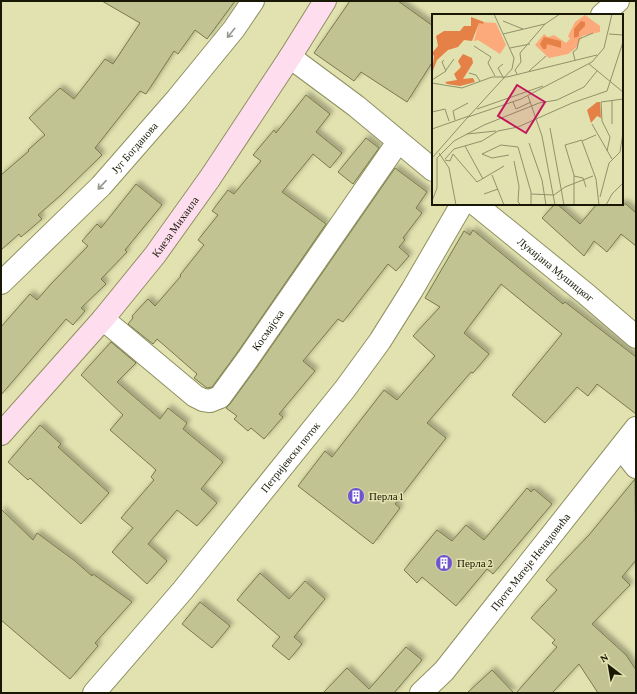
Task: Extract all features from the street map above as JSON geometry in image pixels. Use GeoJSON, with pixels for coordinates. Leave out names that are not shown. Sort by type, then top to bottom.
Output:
{"type":"FeatureCollection","features":[{"type":"Feature","properties":{"kind":"main road","name":"Кнеза Михаила"},"geometry":{"type":"LineString","coordinates":[[1,434],[103,319],[155,255],[210,178],[325,1]]}},
{"type":"Feature","properties":{"kind":"street","name":"Југ Богданова"},"geometry":{"type":"LineString","coordinates":[[1,283],[101,186],[176,100],[234,29],[254,1]]}},
{"type":"Feature","properties":{"kind":"street"},"geometry":{"type":"LineString","coordinates":[[603,14],[618,1]]}},
{"type":"Feature","properties":{"kind":"street"},"geometry":{"type":"LineString","coordinates":[[290,57],[356,106],[432,169]]}},
{"type":"Feature","properties":{"kind":"street","name":"Космајска"},"geometry":{"type":"LineString","coordinates":[[103,319],[195,396],[203,400],[210,401],[220,397],[398,142]]}},
{"type":"Feature","properties":{"kind":"street","name":"Петријевски поток"},"geometry":{"type":"LineString","coordinates":[[94,693],[183,590],[345,389],[380,341],[461,205]]}},
{"type":"Feature","properties":{"kind":"street","name":"Лукијана Мушицког"},"geometry":{"type":"LineString","coordinates":[[476,205],[586,294],[636,337]]}},
{"type":"Feature","properties":{"kind":"street","name":"Проте Матеје Ненадовића"},"geometry":{"type":"LineString","coordinates":[[421,693],[444,671],[636,428]]}},
{"type":"Feature","properties":{"kind":"street"},"geometry":{"type":"LineString","coordinates":[[621,448],[636,467]]}},
{"type":"Feature","properties":{"kind":"building"},"geometry":{"type":"Polygon","coordinates":[[[102,1],[235,1],[207,39],[195,30],[178,54],[174,51],[146,94],[140,91],[95,148],[102,155],[38,215],[42,219],[21,237],[19,234],[1,250],[1,175],[45,135],[29,118],[60,88],[74,99],[105,59],[113,64],[140,23],[102,1]]]}},
{"type":"Feature","properties":{"kind":"building"},"geometry":{"type":"Polygon","coordinates":[[[350,1],[398,1],[432,25],[432,63],[407,102],[361,72],[354,81],[314,53],[350,1]]]}},
{"type":"Feature","properties":{"kind":"building"},"geometry":{"type":"Polygon","coordinates":[[[306,95],[330,114],[316,132],[342,153],[330,168],[313,154],[282,192],[326,224],[237,353],[212,387],[207,388],[194,378],[197,374],[157,339],[153,344],[128,324],[133,318],[132,316],[148,299],[155,306],[181,276],[180,275],[204,245],[198,240],[218,215],[212,211],[228,190],[234,194],[261,161],[253,155],[274,130],[276,133],[306,95]]]}},
{"type":"Feature","properties":{"kind":"building"},"geometry":{"type":"Polygon","coordinates":[[[366,138],[379,148],[353,184],[338,172],[366,138]]]}},
{"type":"Feature","properties":{"kind":"building"},"geometry":{"type":"Polygon","coordinates":[[[395,168],[427,192],[416,208],[422,213],[403,238],[405,240],[399,247],[409,256],[396,271],[388,264],[343,322],[338,319],[303,361],[315,371],[279,414],[283,417],[264,439],[251,428],[248,431],[234,419],[237,416],[226,408],[257,367],[395,168]]]}},
{"type":"Feature","properties":{"kind":"building"},"geometry":{"type":"Polygon","coordinates":[[[136,184],[162,205],[125,250],[127,252],[101,279],[106,284],[81,308],[85,311],[73,325],[66,319],[1,395],[1,327],[30,294],[37,300],[88,246],[82,241],[97,224],[101,228],[136,184]]]}},
{"type":"Feature","properties":{"kind":"building"},"geometry":{"type":"Polygon","coordinates":[[[626,204],[636,213],[636,246],[621,234],[607,252],[594,241],[584,256],[542,218],[554,205],[558,205],[580,224],[596,205],[626,204]]]}},
{"type":"Feature","properties":{"kind":"building"},"geometry":{"type":"Polygon","coordinates":[[[473,230],[563,304],[565,302],[636,357],[636,414],[597,384],[588,396],[577,387],[545,423],[512,395],[562,334],[501,284],[464,333],[489,354],[473,373],[471,372],[427,423],[446,438],[395,504],[400,508],[373,544],[298,486],[325,451],[332,457],[384,390],[397,400],[435,356],[413,336],[440,307],[425,298],[464,231],[470,235],[473,230]]]}},
{"type":"Feature","properties":{"kind":"building"},"geometry":{"type":"Polygon","coordinates":[[[111,342],[136,363],[117,382],[160,419],[168,408],[187,423],[183,429],[223,462],[201,489],[217,503],[197,526],[177,510],[148,544],[167,561],[147,584],[112,552],[133,528],[121,518],[154,480],[151,477],[156,470],[110,430],[123,415],[81,375],[111,342]]]}},
{"type":"Feature","properties":{"kind":"building"},"geometry":{"type":"Polygon","coordinates":[[[40,425],[61,444],[58,447],[109,493],[81,524],[30,478],[28,480],[8,462],[40,425]]]}},
{"type":"Feature","properties":{"kind":"building"},"geometry":{"type":"Polygon","coordinates":[[[635,479],[636,560],[622,577],[630,585],[592,624],[626,655],[636,670],[636,693],[598,693],[579,664],[552,693],[516,693],[557,647],[552,643],[555,640],[531,618],[557,590],[546,580],[589,535],[635,479]]]}},
{"type":"Feature","properties":{"kind":"building"},"geometry":{"type":"Polygon","coordinates":[[[527,488],[531,492],[534,489],[552,504],[493,574],[487,569],[456,606],[422,577],[417,583],[404,570],[437,530],[452,541],[466,525],[484,540],[527,488]]]}},
{"type":"Feature","properties":{"kind":"building"},"geometry":{"type":"Polygon","coordinates":[[[1,509],[33,540],[37,533],[75,561],[92,576],[93,574],[132,602],[95,643],[98,646],[70,679],[1,620],[1,509]]]}},
{"type":"Feature","properties":{"kind":"building"},"geometry":{"type":"Polygon","coordinates":[[[260,573],[289,599],[305,581],[325,599],[294,637],[302,644],[289,660],[272,646],[280,637],[237,600],[260,573]]]}},
{"type":"Feature","properties":{"kind":"building"},"geometry":{"type":"Polygon","coordinates":[[[200,602],[230,626],[212,648],[182,624],[200,602]]]}},
{"type":"Feature","properties":{"kind":"building"},"geometry":{"type":"Polygon","coordinates":[[[406,647],[422,660],[394,693],[323,693],[347,668],[369,689],[406,647]]]}},
{"type":"Feature","properties":{"kind":"building"},"geometry":{"type":"Polygon","coordinates":[[[492,670],[514,693],[467,693],[492,670]]]}},
{"type":"Feature","properties":{"kind":"place","name":"Перла 1"},"geometry":{"type":"Point","coordinates":[356,496]}},
{"type":"Feature","properties":{"kind":"place","name":"Перла 2"},"geometry":{"type":"Point","coordinates":[444,563]}}]}
